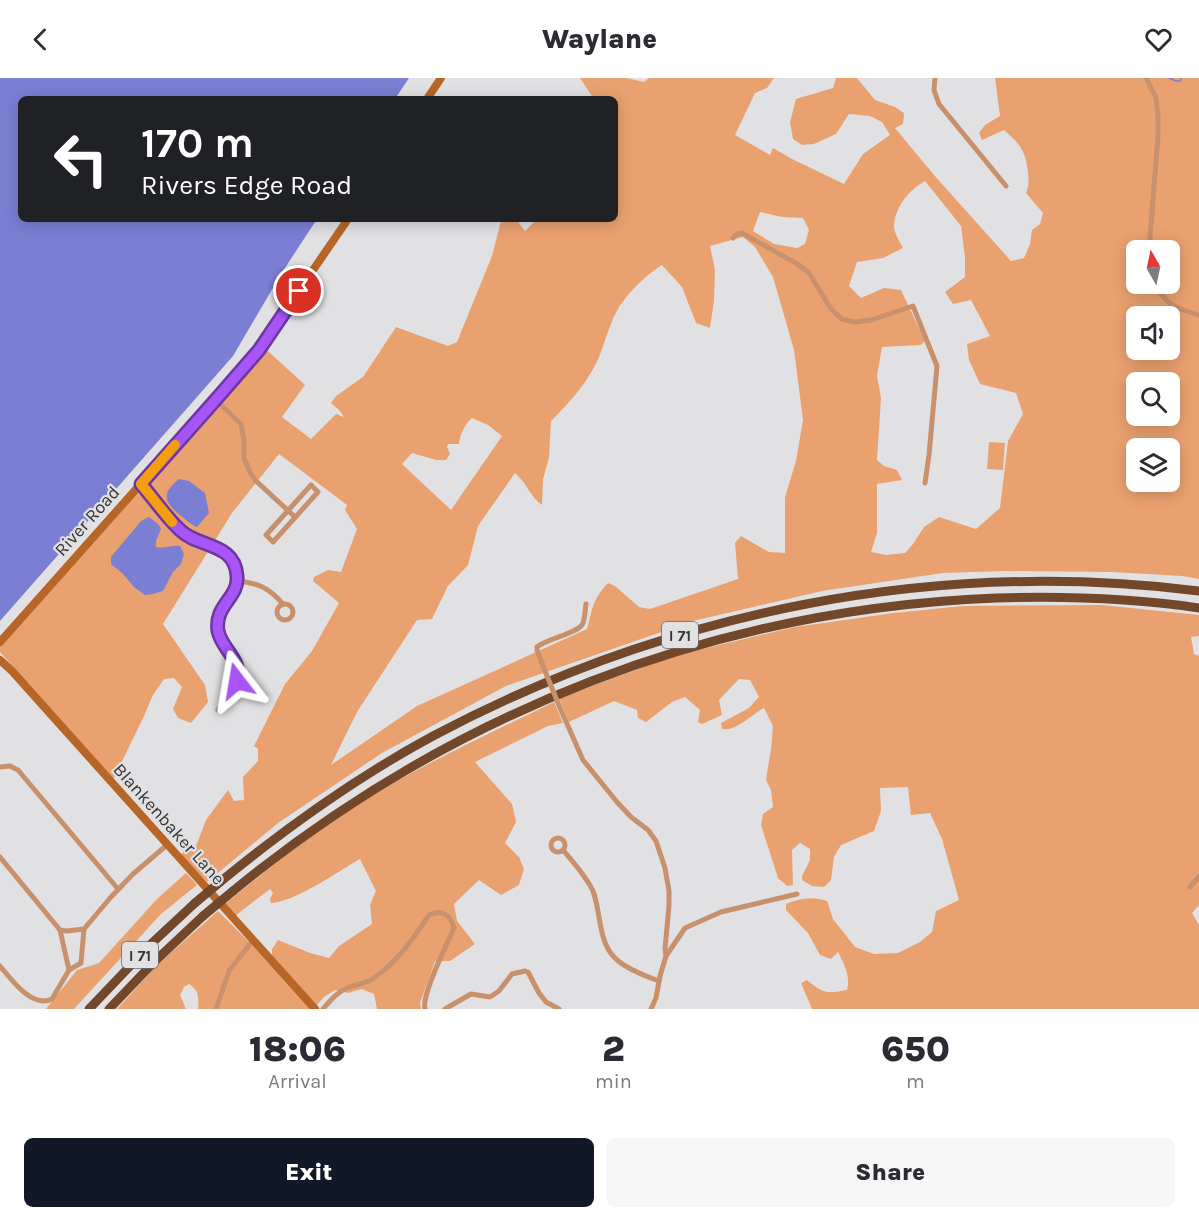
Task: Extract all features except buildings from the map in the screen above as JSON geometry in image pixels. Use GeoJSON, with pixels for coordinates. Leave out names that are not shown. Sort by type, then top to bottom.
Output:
{"type":"FeatureCollection","features":[{"type":"Feature","properties":{"kind":"highway","name":"I 71"},"geometry":{"type":"LineString","coordinates":[[89,1009],[152,943],[195,903],[288,828],[333,797],[434,736],[502,702],[566,674],[706,627],[818,601],[891,590],[954,584],[1069,581],[1199,591]]}},
{"type":"Feature","properties":{"kind":"highway","name":"I 71"},"geometry":{"type":"LineString","coordinates":[[109,1009],[203,916],[296,842],[355,801],[462,738],[554,695],[629,667],[686,648],[744,633],[891,606],[1019,597],[1131,601],[1199,608]]}},
{"type":"Feature","properties":{"kind":"street"},"geometry":{"type":"LineString","coordinates":[[429,96],[441,78]]}},
{"type":"Feature","properties":{"kind":"street"},"geometry":{"type":"LineString","coordinates":[[935,78],[934,90],[939,105],[1006,186]]}},
{"type":"Feature","properties":{"kind":"street"},"geometry":{"type":"LineString","coordinates":[[1146,78],[1156,98],[1158,116],[1150,240]]}},
{"type":"Feature","properties":{"kind":"street","name":"River Road"},"geometry":{"type":"LineString","coordinates":[[0,642],[259,350],[346,222]]}},
{"type":"Feature","properties":{"kind":"street"},"geometry":{"type":"LineString","coordinates":[[733,238],[742,233],[799,265],[809,273],[831,309],[842,319],[855,322],[871,320],[913,306],[937,366],[925,483]]}},
{"type":"Feature","properties":{"kind":"street"},"geometry":{"type":"LineString","coordinates":[[1161,294],[1176,308],[1199,315]]}},
{"type":"Feature","properties":{"kind":"street"},"geometry":{"type":"LineString","coordinates":[[216,400],[241,424],[244,458],[251,474],[296,517]]}},
{"type":"Feature","properties":{"kind":"street"},"geometry":{"type":"LineString","coordinates":[[141,484],[179,530],[220,549],[234,564],[237,581],[235,591],[221,609],[218,622],[219,635],[235,659],[239,676],[235,687],[218,710]]}},
{"type":"Feature","properties":{"kind":"street"},"geometry":{"type":"LineString","coordinates":[[311,485],[318,492],[296,517],[273,542],[266,535],[311,485]]}},
{"type":"Feature","properties":{"kind":"street"},"geometry":{"type":"LineString","coordinates":[[237,581],[250,582],[265,588],[283,604]]}},
{"type":"Feature","properties":{"kind":"street"},"geometry":{"type":"LineString","coordinates":[[586,604],[580,629],[546,641],[537,647],[537,650],[583,760],[617,802],[648,830],[656,841],[665,868],[669,891],[666,956]]}},
{"type":"Feature","properties":{"kind":"street","name":"Blankenbaker Lane"},"geometry":{"type":"LineString","coordinates":[[0,660],[315,1009]]}},
{"type":"Feature","properties":{"kind":"street"},"geometry":{"type":"LineString","coordinates":[[0,767],[10,766],[18,770],[118,889]]}},
{"type":"Feature","properties":{"kind":"street"},"geometry":{"type":"LineString","coordinates":[[0,966],[24,996],[42,1004],[52,999],[69,970],[81,963],[84,929],[118,889],[142,865],[167,845]]}},
{"type":"Feature","properties":{"kind":"street"},"geometry":{"type":"LineString","coordinates":[[563,850],[590,884],[606,943],[613,957],[622,964],[659,981]]}},
{"type":"Feature","properties":{"kind":"street"},"geometry":{"type":"LineString","coordinates":[[0,857],[60,930],[69,970]]}},
{"type":"Feature","properties":{"kind":"street"},"geometry":{"type":"LineString","coordinates":[[1190,887],[1199,876]]}},
{"type":"Feature","properties":{"kind":"street"},"geometry":{"type":"LineString","coordinates":[[651,1009],[656,998],[666,956],[685,928],[721,912],[797,894]]}},
{"type":"Feature","properties":{"kind":"street"},"geometry":{"type":"LineString","coordinates":[[323,1009],[340,991],[372,979],[412,942],[429,915],[442,912],[449,916],[454,928],[427,990],[423,1004],[425,1009]]}},
{"type":"Feature","properties":{"kind":"street"},"geometry":{"type":"LineString","coordinates":[[60,930],[84,929]]}},
{"type":"Feature","properties":{"kind":"street"},"geometry":{"type":"LineString","coordinates":[[216,1009],[229,971],[253,940]]}},
{"type":"Feature","properties":{"kind":"street"},"geometry":{"type":"LineString","coordinates":[[445,1009],[471,994],[487,998],[494,996],[512,974],[525,971],[528,972],[546,1002],[559,1009]]}},
{"type":"Feature","properties":{"kind":"shaded area"},"geometry":{"type":"Polygon","coordinates":[[[580,78],[626,78],[644,82],[649,78],[774,78],[767,88],[755,93],[735,135],[770,155],[773,148],[844,184],[863,154],[890,135],[882,122],[870,116],[849,114],[836,134],[814,144],[802,145],[793,139],[790,122],[796,99],[833,88],[836,78],[857,78],[875,100],[904,113],[903,124],[895,128],[1011,261],[1024,258],[1030,244],[1032,230],[1040,224],[1043,213],[1026,193],[1029,180],[1027,165],[1024,153],[1018,144],[1004,130],[982,140],[979,133],[985,125],[1000,116],[995,78],[1199,78],[1199,579],[1112,572],[943,573],[822,591],[693,621],[506,686],[382,753],[278,823],[207,882],[181,855],[186,848],[196,846],[206,820],[228,790],[234,801],[244,800],[243,777],[258,761],[258,749],[254,746],[285,684],[312,651],[339,603],[313,581],[314,577],[328,570],[341,572],[357,529],[345,510],[347,505],[279,454],[232,513],[163,624],[205,685],[208,702],[191,723],[178,718],[173,709],[182,687],[174,678],[164,679],[153,695],[113,780],[0,652],[0,646],[237,381],[261,350],[269,352],[305,385],[282,417],[311,439],[336,414],[344,417],[331,403],[336,396],[363,377],[396,327],[448,346],[457,342],[492,256],[501,222],[518,222],[525,231],[534,222],[618,222],[618,96],[592,96],[580,78]],[[925,181],[904,200],[897,212],[895,232],[903,248],[883,258],[857,262],[849,286],[861,298],[884,288],[901,290],[925,341],[921,345],[882,347],[877,376],[881,398],[877,460],[884,466],[897,470],[902,480],[877,484],[877,533],[871,552],[886,555],[905,553],[924,527],[939,517],[976,529],[1000,508],[1008,441],[1023,414],[1016,393],[980,384],[969,360],[967,344],[990,336],[971,300],[953,304],[945,292],[965,277],[961,226],[925,181]],[[760,212],[753,231],[774,244],[797,248],[805,244],[809,230],[803,218],[782,217],[760,212]],[[743,237],[710,246],[715,270],[710,328],[696,323],[682,287],[662,265],[644,278],[623,301],[611,323],[592,371],[583,385],[551,421],[549,458],[543,479],[542,505],[515,473],[478,526],[468,565],[448,586],[432,619],[417,620],[357,712],[331,765],[417,706],[587,629],[596,599],[608,583],[615,586],[639,607],[650,609],[738,579],[735,543],[741,536],[769,552],[785,553],[785,497],[796,461],[803,420],[794,350],[773,277],[755,247],[743,237]],[[472,418],[461,434],[459,444],[448,444],[450,454],[446,460],[436,460],[412,453],[402,464],[451,510],[502,436],[488,425],[472,418]]]}},
{"type":"Feature","properties":{"kind":"shaded area"},"geometry":{"type":"Polygon","coordinates":[[[989,442],[1005,443],[1003,470],[987,469],[989,442]]]}},
{"type":"Feature","properties":{"kind":"shaded area"},"geometry":{"type":"Polygon","coordinates":[[[1102,605],[1199,615],[1199,636],[1191,637],[1194,654],[1199,656],[1199,905],[1192,913],[1199,925],[1199,1009],[812,1009],[801,983],[807,980],[817,988],[830,992],[847,990],[845,966],[838,952],[831,959],[820,955],[808,933],[786,910],[786,904],[806,898],[827,901],[833,919],[855,947],[874,954],[898,953],[920,942],[932,932],[936,911],[959,900],[942,839],[930,813],[911,815],[908,787],[880,788],[881,811],[874,831],[841,845],[834,857],[831,880],[824,887],[812,886],[802,880],[810,860],[810,849],[800,843],[792,850],[793,885],[787,886],[778,878],[761,825],[763,814],[773,807],[771,790],[766,780],[773,726],[764,708],[733,728],[722,729],[721,723],[749,708],[759,697],[750,680],[739,679],[719,700],[722,715],[702,724],[698,722],[700,710],[685,697],[672,702],[646,722],[638,718],[637,710],[614,701],[569,722],[559,698],[677,655],[795,627],[962,606],[1102,605]]]}},
{"type":"Feature","properties":{"kind":"shaded area"},"geometry":{"type":"Polygon","coordinates":[[[554,702],[563,723],[548,726],[475,762],[512,804],[516,822],[505,843],[519,857],[524,869],[519,885],[501,895],[479,880],[454,904],[457,921],[475,944],[450,961],[435,961],[420,1003],[421,1009],[377,1009],[374,994],[362,989],[348,993],[335,990],[316,1006],[272,956],[272,949],[278,940],[329,958],[339,946],[372,924],[370,905],[376,891],[360,859],[304,892],[281,901],[271,903],[273,893],[270,889],[235,916],[225,904],[302,843],[362,801],[425,766],[554,702]]]}},
{"type":"Feature","properties":{"kind":"shaded area"},"geometry":{"type":"Polygon","coordinates":[[[186,873],[197,885],[161,914],[74,1009],[46,1009],[77,970],[99,963],[157,899],[186,873]]]}},
{"type":"Feature","properties":{"kind":"shaded area"},"geometry":{"type":"Polygon","coordinates":[[[218,911],[310,1007],[309,1009],[198,1009],[198,995],[189,984],[184,987],[180,995],[186,1009],[117,1009],[157,965],[218,911]]]}},
{"type":"Feature","properties":{"kind":"water"},"geometry":{"type":"Polygon","coordinates":[[[0,78],[409,78],[397,96],[18,96],[18,222],[315,222],[281,274],[233,356],[0,621],[0,78]]]}},
{"type":"Feature","properties":{"kind":"water"},"geometry":{"type":"Polygon","coordinates":[[[179,479],[189,481],[205,493],[209,513],[197,527],[174,510],[167,500],[168,491],[179,479]]]}},
{"type":"Feature","properties":{"kind":"water"},"geometry":{"type":"Polygon","coordinates":[[[149,517],[161,529],[156,547],[180,546],[184,554],[181,564],[173,572],[163,591],[145,595],[111,564],[111,557],[141,521],[149,517]]]}},
{"type":"Feature","properties":{"kind":"waterway"},"geometry":{"type":"LineString","coordinates":[[1169,78],[1176,81],[1180,81],[1181,78]]}},
{"type":"Feature","properties":{"kind":"slow traffic"},"geometry":{"type":"LineString","coordinates":[[172,522],[141,484],[175,445]]}},
{"type":"Feature","properties":{"kind":"route"},"geometry":{"type":"LineString","coordinates":[[237,681],[238,667],[222,641],[218,629],[221,609],[237,586],[234,564],[231,558],[220,549],[196,541],[179,530],[141,484],[259,350],[299,291]]}}]}
